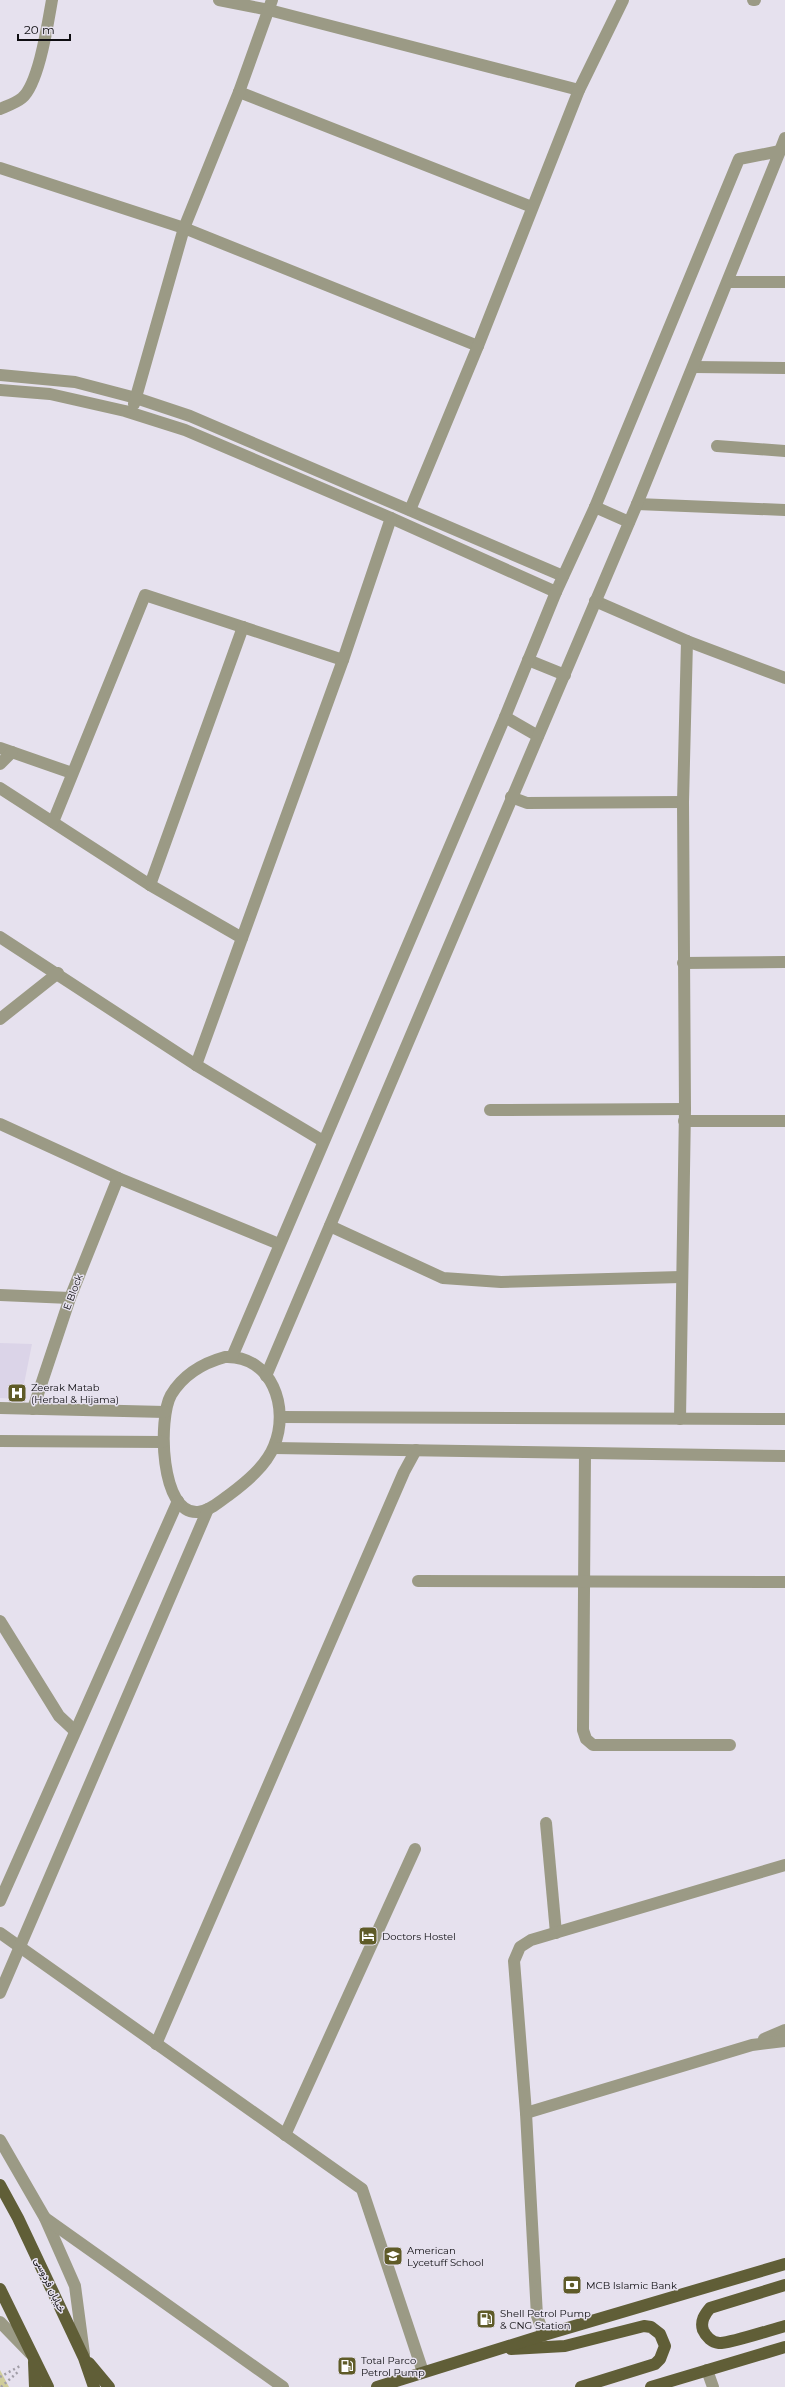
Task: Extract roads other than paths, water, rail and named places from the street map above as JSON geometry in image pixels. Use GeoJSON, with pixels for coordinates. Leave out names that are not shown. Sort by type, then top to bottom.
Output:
{"type":"FeatureCollection","features":[{"type":"Feature","properties":{"kind":"main road","name":"خیابان فردوسی"},"geometry":{"type":"LineString","coordinates":[[0,2185],[18,2218],[84,2358],[94,2387]]}},
{"type":"Feature","properties":{"kind":"main road"},"geometry":{"type":"LineString","coordinates":[[377,2387],[494,2350],[785,2264]]}},
{"type":"Feature","properties":{"kind":"main road"},"geometry":{"type":"LineString","coordinates":[[785,2285],[710,2308],[705,2313],[702,2321],[703,2329],[708,2338],[721,2344],[785,2326]]}},
{"type":"Feature","properties":{"kind":"main road"},"geometry":{"type":"LineString","coordinates":[[0,2289],[48,2387]]}},
{"type":"Feature","properties":{"kind":"main road"},"geometry":{"type":"LineString","coordinates":[[494,2350],[565,2346],[644,2326],[651,2327],[660,2334],[664,2341],[664,2351],[655,2364],[581,2387]]}},
{"type":"Feature","properties":{"kind":"main road"},"geometry":{"type":"LineString","coordinates":[[651,2387],[785,2347]]}},
{"type":"Feature","properties":{"kind":"main road"},"geometry":{"type":"LineString","coordinates":[[34,2358],[35,2387]]}},
{"type":"Feature","properties":{"kind":"main road"},"geometry":{"type":"LineString","coordinates":[[84,2358],[109,2387]]}},
{"type":"Feature","properties":{"kind":"street"},"geometry":{"type":"LineString","coordinates":[[0,109],[23,97],[32,82],[40,58],[52,0]]}},
{"type":"Feature","properties":{"kind":"street"},"geometry":{"type":"LineString","coordinates":[[219,0],[271,5],[579,90]]}},
{"type":"Feature","properties":{"kind":"street"},"geometry":{"type":"LineString","coordinates":[[410,510],[478,346],[579,90],[623,0]]}},
{"type":"Feature","properties":{"kind":"street"},"geometry":{"type":"LineString","coordinates":[[131,413],[184,228],[239,92],[271,5]]}},
{"type":"Feature","properties":{"kind":"street"},"geometry":{"type":"LineString","coordinates":[[239,92],[532,207]]}},
{"type":"Feature","properties":{"kind":"street"},"geometry":{"type":"LineString","coordinates":[[266,1376],[511,797],[565,675],[637,504],[785,138]]}},
{"type":"Feature","properties":{"kind":"street"},"geometry":{"type":"LineString","coordinates":[[232,1357],[505,717],[556,592],[595,507],[739,159],[780,151]]}},
{"type":"Feature","properties":{"kind":"street"},"geometry":{"type":"LineString","coordinates":[[0,168],[184,228],[478,346]]}},
{"type":"Feature","properties":{"kind":"street"},"geometry":{"type":"LineString","coordinates":[[728,282],[785,282]]}},
{"type":"Feature","properties":{"kind":"street"},"geometry":{"type":"LineString","coordinates":[[694,366],[785,368]]}},
{"type":"Feature","properties":{"kind":"street"},"geometry":{"type":"LineString","coordinates":[[0,375],[75,382],[136,398],[190,416],[563,576]]}},
{"type":"Feature","properties":{"kind":"street"},"geometry":{"type":"LineString","coordinates":[[0,390],[50,394],[131,413],[185,430],[391,518],[556,592]]}},
{"type":"Feature","properties":{"kind":"street"},"geometry":{"type":"LineString","coordinates":[[717,446],[785,451]]}},
{"type":"Feature","properties":{"kind":"street"},"geometry":{"type":"LineString","coordinates":[[637,504],[785,510]]}},
{"type":"Feature","properties":{"kind":"street"},"geometry":{"type":"LineString","coordinates":[[595,507],[629,522]]}},
{"type":"Feature","properties":{"kind":"street"},"geometry":{"type":"LineString","coordinates":[[196,1065],[343,660],[391,518]]}},
{"type":"Feature","properties":{"kind":"street"},"geometry":{"type":"LineString","coordinates":[[53,822],[145,595],[343,660]]}},
{"type":"Feature","properties":{"kind":"street"},"geometry":{"type":"LineString","coordinates":[[595,601],[687,641],[785,678]]}},
{"type":"Feature","properties":{"kind":"street"},"geometry":{"type":"LineString","coordinates":[[150,885],[243,627]]}},
{"type":"Feature","properties":{"kind":"street"},"geometry":{"type":"LineString","coordinates":[[680,1420],[684,1115],[682,963],[683,802],[687,641]]}},
{"type":"Feature","properties":{"kind":"street"},"geometry":{"type":"LineString","coordinates":[[528,660],[565,675]]}},
{"type":"Feature","properties":{"kind":"street"},"geometry":{"type":"LineString","coordinates":[[505,717],[538,736]]}},
{"type":"Feature","properties":{"kind":"street"},"geometry":{"type":"LineString","coordinates":[[0,748],[72,773]]}},
{"type":"Feature","properties":{"kind":"street"},"geometry":{"type":"LineString","coordinates":[[0,764],[12,752]]}},
{"type":"Feature","properties":{"kind":"street"},"geometry":{"type":"LineString","coordinates":[[0,788],[150,885],[242,938]]}},
{"type":"Feature","properties":{"kind":"street"},"geometry":{"type":"LineString","coordinates":[[511,797],[527,803],[683,802]]}},
{"type":"Feature","properties":{"kind":"street"},"geometry":{"type":"LineString","coordinates":[[0,937],[58,973],[196,1065],[323,1141]]}},
{"type":"Feature","properties":{"kind":"street"},"geometry":{"type":"LineString","coordinates":[[682,963],[785,962]]}},
{"type":"Feature","properties":{"kind":"street"},"geometry":{"type":"LineString","coordinates":[[0,1019],[58,973]]}},
{"type":"Feature","properties":{"kind":"street"},"geometry":{"type":"LineString","coordinates":[[490,1110],[684,1115],[785,1121]]}},
{"type":"Feature","properties":{"kind":"street"},"geometry":{"type":"LineString","coordinates":[[0,1124],[118,1178],[279,1244]]}},
{"type":"Feature","properties":{"kind":"street","name":"E Block"},"geometry":{"type":"LineString","coordinates":[[33,1409],[70,1298],[118,1178]]}},
{"type":"Feature","properties":{"kind":"street"},"geometry":{"type":"LineString","coordinates":[[330,1226],[443,1278],[501,1282],[681,1278]]}},
{"type":"Feature","properties":{"kind":"street"},"geometry":{"type":"LineString","coordinates":[[0,1295],[70,1298]]}},
{"type":"Feature","properties":{"kind":"street"},"geometry":{"type":"LineString","coordinates":[[232,1357],[250,1363],[266,1376],[277,1393],[281,1416],[274,1448],[245,1482],[208,1509],[191,1512],[183,1508],[178,1501],[167,1469],[163,1442],[165,1412],[172,1395],[193,1371],[214,1360],[232,1357]]}},
{"type":"Feature","properties":{"kind":"street"},"geometry":{"type":"LineString","coordinates":[[0,1408],[165,1412]]}},
{"type":"Feature","properties":{"kind":"street"},"geometry":{"type":"LineString","coordinates":[[281,1416],[680,1420],[785,1419]]}},
{"type":"Feature","properties":{"kind":"street"},"geometry":{"type":"LineString","coordinates":[[0,1441],[163,1442]]}},
{"type":"Feature","properties":{"kind":"street"},"geometry":{"type":"LineString","coordinates":[[274,1448],[785,1456]]}},
{"type":"Feature","properties":{"kind":"street"},"geometry":{"type":"LineString","coordinates":[[156,2044],[404,1472],[416,1450]]}},
{"type":"Feature","properties":{"kind":"street"},"geometry":{"type":"LineString","coordinates":[[585,1453],[583,1730],[586,1739],[593,1745],[730,1745]]}},
{"type":"Feature","properties":{"kind":"street"},"geometry":{"type":"LineString","coordinates":[[0,1901],[178,1501]]}},
{"type":"Feature","properties":{"kind":"street"},"geometry":{"type":"LineString","coordinates":[[0,1993],[208,1509]]}},
{"type":"Feature","properties":{"kind":"street"},"geometry":{"type":"LineString","coordinates":[[418,1581],[785,1582]]}},
{"type":"Feature","properties":{"kind":"street"},"geometry":{"type":"LineString","coordinates":[[0,1621],[59,1716],[75,1731]]}},
{"type":"Feature","properties":{"kind":"street"},"geometry":{"type":"LineString","coordinates":[[546,1823],[556,1933]]}},
{"type":"Feature","properties":{"kind":"street"},"geometry":{"type":"LineString","coordinates":[[285,2135],[416,1849]]}},
{"type":"Feature","properties":{"kind":"street"},"geometry":{"type":"LineString","coordinates":[[544,2335],[537,2316],[526,2113],[514,1961],[520,1947],[531,1940],[785,1865]]}},
{"type":"Feature","properties":{"kind":"street"},"geometry":{"type":"LineString","coordinates":[[0,1933],[362,2189],[423,2372]]}},
{"type":"Feature","properties":{"kind":"street"},"geometry":{"type":"LineString","coordinates":[[526,2113],[752,2044],[785,2030]]}},
{"type":"Feature","properties":{"kind":"street"},"geometry":{"type":"LineString","coordinates":[[752,2044],[785,2041]]}},
{"type":"Feature","properties":{"kind":"street"},"geometry":{"type":"LineString","coordinates":[[0,2140],[45,2218],[75,2286],[84,2358]]}},
{"type":"Feature","properties":{"kind":"street"},"geometry":{"type":"LineString","coordinates":[[45,2218],[284,2387]]}},
{"type":"Feature","properties":{"kind":"street"},"geometry":{"type":"LineString","coordinates":[[0,2322],[34,2358]]}},
{"type":"Feature","properties":{"kind":"street"},"geometry":{"type":"LineString","coordinates":[[706,2370],[713,2387]]}},
{"type":"Feature","properties":{"kind":"place","name":"Zeerak Matab (Herbal & Hijama)"},"geometry":{"type":"Point","coordinates":[17,1393]}},
{"type":"Feature","properties":{"kind":"place","name":"Doctors Hostel"},"geometry":{"type":"Point","coordinates":[368,1936]}},
{"type":"Feature","properties":{"kind":"place","name":"American Lycetuff School"},"geometry":{"type":"Point","coordinates":[393,2256]}},
{"type":"Feature","properties":{"kind":"place","name":"MCB Islamic Bank"},"geometry":{"type":"Point","coordinates":[572,2285]}},
{"type":"Feature","properties":{"kind":"place","name":"Shell Petrol Pump & CNG Station"},"geometry":{"type":"Point","coordinates":[486,2319]}},
{"type":"Feature","properties":{"kind":"place","name":"Total Parco Petrol Pump"},"geometry":{"type":"Point","coordinates":[347,2366]}}]}
